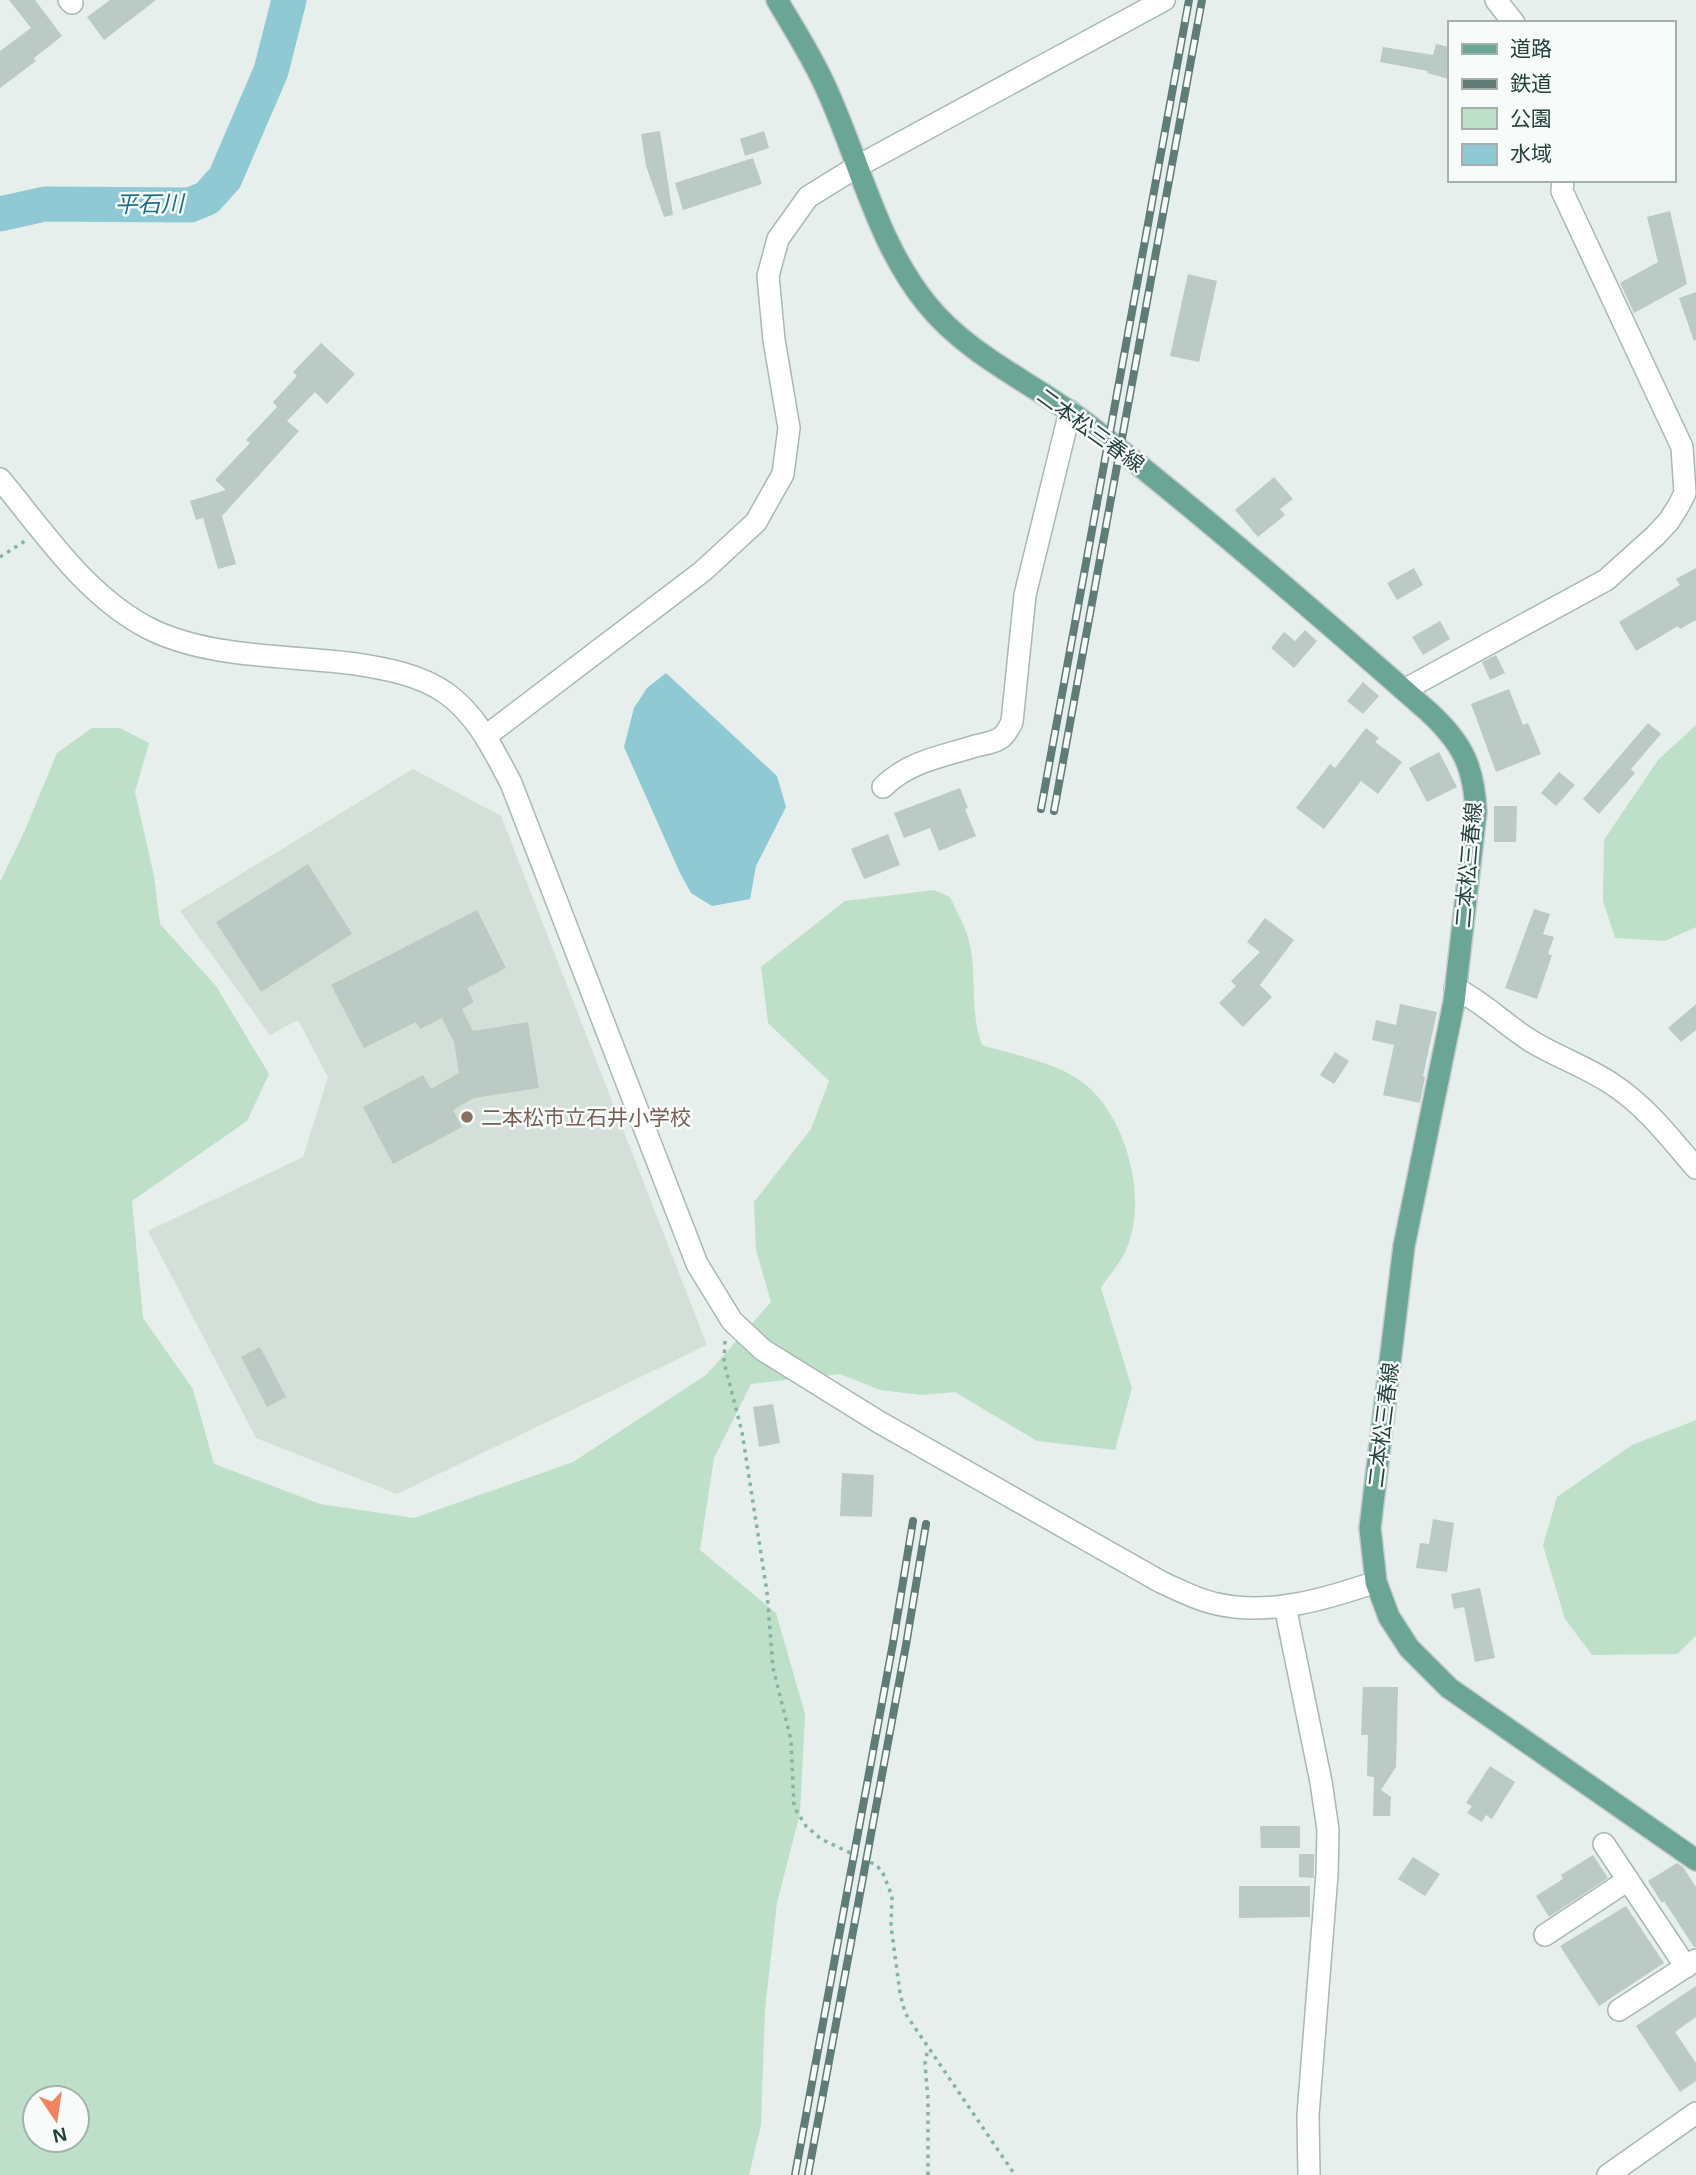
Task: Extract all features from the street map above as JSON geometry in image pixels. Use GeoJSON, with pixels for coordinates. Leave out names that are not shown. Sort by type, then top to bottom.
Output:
{"type":"FeatureCollection","features":[{"type":"Feature","properties":{"kind":"main road","name":"二本松三春線"},"geometry":{"type":"LineString","coordinates":[[777,0],[826,86],[891,250],[928,305],[967,344],[1070,411],[1179,496],[1448,730],[1470,766],[1475,788],[1476,812],[1455,988],[1404,1246],[1370,1528],[1376,1582],[1389,1617],[1409,1648],[1449,1688],[1696,1860]]}},
{"type":"Feature","properties":{"kind":"street"},"geometry":{"type":"LineString","coordinates":[[486,736],[703,571],[756,522],[783,474],[789,428],[774,340],[768,276],[778,239],[808,197],[859,166],[1164,0]]}},
{"type":"Feature","properties":{"kind":"street"},"geometry":{"type":"LineString","coordinates":[[1496,0],[1512,21]]}},
{"type":"Feature","properties":{"kind":"street"},"geometry":{"type":"LineString","coordinates":[[1404,690],[1606,580],[1669,521],[1685,493],[1682,447],[1562,191],[1563,182]]}},
{"type":"Feature","properties":{"kind":"street"},"geometry":{"type":"LineString","coordinates":[[883,787],[895,775],[908,768],[936,757],[994,741],[1009,729],[1026,595],[1070,411]]}},
{"type":"Feature","properties":{"kind":"street"},"geometry":{"type":"LineString","coordinates":[[0,479],[81,577],[103,599],[150,629],[218,649],[348,663],[407,674],[447,694],[463,709],[486,736],[511,783],[697,1264],[732,1321],[763,1350],[822,1388],[1161,1582],[1216,1604],[1285,1606],[1344,1593],[1376,1582]]}},
{"type":"Feature","properties":{"kind":"street"},"geometry":{"type":"LineString","coordinates":[[1455,988],[1476,999],[1532,1042],[1612,1084],[1643,1107],[1696,1168]]}},
{"type":"Feature","properties":{"kind":"street"},"geometry":{"type":"LineString","coordinates":[[1285,1606],[1328,1829],[1327,1874],[1308,2115],[1309,2175]]}},
{"type":"Feature","properties":{"kind":"street"},"geometry":{"type":"LineString","coordinates":[[1604,1844],[1628,1881],[1691,1963],[1619,2010]]}},
{"type":"Feature","properties":{"kind":"street"},"geometry":{"type":"LineString","coordinates":[[1545,1935],[1628,1881]]}},
{"type":"Feature","properties":{"kind":"street"},"geometry":{"type":"LineString","coordinates":[[1608,2175],[1696,2113]]}},
{"type":"Feature","properties":{"kind":"path"},"geometry":{"type":"LineString","coordinates":[[0,557],[42,530]]}},
{"type":"Feature","properties":{"kind":"path"},"geometry":{"type":"LineString","coordinates":[[732,1321],[725,1337],[724,1362],[742,1432],[767,1592],[773,1668],[791,1740],[794,1807],[806,1826],[821,1839],[876,1865],[882,1871],[892,1896],[891,1926],[905,2013],[1015,2175]]}},
{"type":"Feature","properties":{"kind":"path"},"geometry":{"type":"LineString","coordinates":[[928,2175],[925,2064],[929,2048]]}},
{"type":"Feature","properties":{"kind":"shaded area","name":"二本松市立石井小学校"},"geometry":{"type":"Polygon","coordinates":[[[413,769],[501,816],[707,1345],[397,1494],[256,1438],[148,1231],[303,1157],[328,1077],[298,1020],[270,1035],[180,911],[413,769]]]}},
{"type":"Feature","properties":{"kind":"green space"},"geometry":{"type":"Polygon","coordinates":[[[1696,725],[1696,927],[1665,941],[1615,938],[1603,901],[1604,840],[1658,760],[1696,725]]]}},
{"type":"Feature","properties":{"kind":"green space"},"geometry":{"type":"Polygon","coordinates":[[[92,728],[120,728],[149,743],[135,792],[154,876],[160,924],[216,986],[269,1074],[247,1121],[132,1201],[143,1318],[193,1389],[214,1464],[320,1504],[414,1518],[573,1462],[706,1375],[771,1302],[756,1250],[754,1202],[811,1129],[829,1081],[768,1023],[761,967],[845,901],[934,890],[950,897],[971,950],[976,1019],[982,1045],[1036,1060],[1075,1077],[1101,1100],[1113,1119],[1130,1163],[1135,1210],[1132,1232],[1125,1252],[1101,1288],[1132,1388],[1115,1450],[1037,1441],[955,1392],[922,1395],[880,1390],[840,1374],[751,1384],[714,1458],[700,1550],[776,1613],[805,1714],[800,1813],[777,1903],[765,2009],[761,2125],[749,2175],[0,2175],[0,882],[57,753],[92,728]]]}},
{"type":"Feature","properties":{"kind":"green space"},"geometry":{"type":"Polygon","coordinates":[[[1696,1420],[1696,1636],[1677,1654],[1592,1655],[1565,1619],[1543,1545],[1557,1497],[1632,1445],[1696,1420]]]}},
{"type":"Feature","properties":{"kind":"water"},"geometry":{"type":"Polygon","coordinates":[[[666,673],[777,776],[786,807],[756,866],[750,899],[712,906],[691,893],[624,747],[634,708],[647,688],[666,673]]]}},
{"type":"Feature","properties":{"kind":"building"},"geometry":{"type":"Polygon","coordinates":[[[9,0],[35,0],[62,36],[34,58],[36,61],[0,88],[0,51],[31,28],[9,0]]]}},
{"type":"Feature","properties":{"kind":"building"},"geometry":{"type":"Polygon","coordinates":[[[110,0],[156,0],[104,40],[87,17],[110,0]]]}},
{"type":"Feature","properties":{"kind":"building"},"geometry":{"type":"Polygon","coordinates":[[[1436,44],[1448,47],[1448,79],[1427,73],[1428,71],[1380,62],[1383,47],[1433,55],[1436,44]]]}},
{"type":"Feature","properties":{"kind":"building"},"geometry":{"type":"Polygon","coordinates":[[[660,131],[673,215],[664,217],[646,166],[641,134],[660,131]]]}},
{"type":"Feature","properties":{"kind":"building"},"geometry":{"type":"Polygon","coordinates":[[[764,131],[769,148],[745,156],[740,139],[764,131]]]}},
{"type":"Feature","properties":{"kind":"building"},"geometry":{"type":"Polygon","coordinates":[[[753,158],[762,184],[683,210],[675,183],[753,158]]]}},
{"type":"Feature","properties":{"kind":"building"},"geometry":{"type":"Polygon","coordinates":[[[1670,211],[1687,284],[1634,313],[1620,283],[1658,262],[1647,217],[1670,211]]]}},
{"type":"Feature","properties":{"kind":"building"},"geometry":{"type":"Polygon","coordinates":[[[1188,274],[1217,281],[1199,362],[1170,356],[1188,274]]]}},
{"type":"Feature","properties":{"kind":"building"},"geometry":{"type":"Polygon","coordinates":[[[1696,292],[1696,340],[1694,341],[1679,298],[1696,292]]]}},
{"type":"Feature","properties":{"kind":"building"},"geometry":{"type":"Polygon","coordinates":[[[321,343],[355,374],[327,404],[315,392],[287,421],[299,431],[222,516],[236,564],[218,569],[203,518],[196,520],[190,501],[226,490],[215,480],[250,443],[246,440],[277,407],[273,402],[297,376],[293,372],[321,343]]]}},
{"type":"Feature","properties":{"kind":"building"},"geometry":{"type":"Polygon","coordinates":[[[1274,477],[1293,499],[1280,509],[1285,515],[1258,537],[1235,510],[1274,477]]]}},
{"type":"Feature","properties":{"kind":"building"},"geometry":{"type":"Polygon","coordinates":[[[1414,568],[1423,585],[1397,600],[1387,583],[1414,568]]]}},
{"type":"Feature","properties":{"kind":"building"},"geometry":{"type":"Polygon","coordinates":[[[1696,568],[1696,620],[1680,629],[1678,626],[1636,651],[1619,622],[1680,585],[1676,579],[1696,568]]]}},
{"type":"Feature","properties":{"kind":"building"},"geometry":{"type":"Polygon","coordinates":[[[1440,621],[1450,639],[1423,655],[1412,637],[1440,621]]]}},
{"type":"Feature","properties":{"kind":"building"},"geometry":{"type":"Polygon","coordinates":[[[1305,630],[1317,641],[1294,668],[1271,648],[1284,632],[1295,641],[1305,630]]]}},
{"type":"Feature","properties":{"kind":"building"},"geometry":{"type":"Polygon","coordinates":[[[1496,655],[1505,673],[1490,680],[1482,662],[1496,655]]]}},
{"type":"Feature","properties":{"kind":"building"},"geometry":{"type":"Polygon","coordinates":[[[1363,682],[1379,696],[1363,714],[1347,701],[1363,682]]]}},
{"type":"Feature","properties":{"kind":"building"},"geometry":{"type":"Polygon","coordinates":[[[1509,689],[1523,725],[1528,723],[1541,754],[1496,772],[1471,704],[1509,689]]]}},
{"type":"Feature","properties":{"kind":"building"},"geometry":{"type":"Polygon","coordinates":[[[1648,723],[1661,734],[1631,769],[1635,773],[1599,814],[1583,799],[1648,723]]]}},
{"type":"Feature","properties":{"kind":"building"},"geometry":{"type":"Polygon","coordinates":[[[1366,728],[1379,738],[1375,742],[1402,762],[1378,794],[1361,781],[1324,829],[1296,808],[1330,764],[1335,768],[1366,728]]]}},
{"type":"Feature","properties":{"kind":"building"},"geometry":{"type":"Polygon","coordinates":[[[1439,752],[1457,787],[1427,802],[1409,768],[1439,752]]]}},
{"type":"Feature","properties":{"kind":"building"},"geometry":{"type":"Polygon","coordinates":[[[1559,772],[1575,785],[1556,806],[1541,793],[1559,772]]]}},
{"type":"Feature","properties":{"kind":"building"},"geometry":{"type":"Polygon","coordinates":[[[960,788],[976,836],[939,851],[930,828],[904,838],[894,813],[960,788]]]}},
{"type":"Feature","properties":{"kind":"building"},"geometry":{"type":"Polygon","coordinates":[[[1494,806],[1517,806],[1516,842],[1494,842],[1494,806]]]}},
{"type":"Feature","properties":{"kind":"building"},"geometry":{"type":"Polygon","coordinates":[[[888,834],[900,865],[864,879],[851,849],[888,834]]]}},
{"type":"Feature","properties":{"kind":"building"},"geometry":{"type":"Polygon","coordinates":[[[308,864],[352,934],[261,992],[216,922],[308,864]]]}},
{"type":"Feature","properties":{"kind":"building"},"geometry":{"type":"Polygon","coordinates":[[[1534,909],[1550,914],[1543,934],[1554,937],[1548,954],[1552,955],[1537,999],[1505,988],[1534,909]]]}},
{"type":"Feature","properties":{"kind":"building"},"geometry":{"type":"Polygon","coordinates":[[[477,910],[506,968],[467,988],[474,1002],[462,1009],[473,1031],[528,1022],[539,1088],[474,1098],[453,1110],[462,1127],[393,1164],[363,1107],[423,1075],[431,1089],[459,1073],[454,1042],[442,1018],[420,1029],[416,1022],[364,1048],[331,985],[477,910]]]}},
{"type":"Feature","properties":{"kind":"building"},"geometry":{"type":"Polygon","coordinates":[[[1265,918],[1294,940],[1260,985],[1272,997],[1243,1027],[1219,1003],[1236,986],[1231,981],[1260,952],[1247,942],[1265,918]]]}},
{"type":"Feature","properties":{"kind":"building"},"geometry":{"type":"Polygon","coordinates":[[[1400,1004],[1437,1012],[1420,1103],[1383,1095],[1394,1045],[1372,1040],[1376,1020],[1396,1025],[1400,1004]]]}},
{"type":"Feature","properties":{"kind":"building"},"geometry":{"type":"Polygon","coordinates":[[[1696,1004],[1696,1030],[1681,1042],[1668,1028],[1696,1004]]]}},
{"type":"Feature","properties":{"kind":"building"},"geometry":{"type":"Polygon","coordinates":[[[1335,1052],[1349,1061],[1334,1084],[1320,1075],[1335,1052]]]}},
{"type":"Feature","properties":{"kind":"building"},"geometry":{"type":"Polygon","coordinates":[[[260,1347],[286,1397],[267,1407],[241,1357],[260,1347]]]}},
{"type":"Feature","properties":{"kind":"building"},"geometry":{"type":"Polygon","coordinates":[[[773,1404],[780,1443],[759,1447],[753,1407],[773,1404]]]}},
{"type":"Feature","properties":{"kind":"building"},"geometry":{"type":"Polygon","coordinates":[[[842,1473],[874,1475],[872,1517],[840,1516],[842,1473]]]}},
{"type":"Feature","properties":{"kind":"building"},"geometry":{"type":"Polygon","coordinates":[[[1433,1519],[1454,1523],[1447,1572],[1416,1568],[1420,1543],[1429,1544],[1433,1519]]]}},
{"type":"Feature","properties":{"kind":"building"},"geometry":{"type":"Polygon","coordinates":[[[1480,1588],[1495,1658],[1475,1662],[1464,1607],[1454,1609],[1451,1594],[1480,1588]]]}},
{"type":"Feature","properties":{"kind":"building"},"geometry":{"type":"Polygon","coordinates":[[[1363,1687],[1398,1687],[1396,1767],[1381,1790],[1391,1797],[1390,1816],[1373,1816],[1374,1777],[1367,1776],[1368,1735],[1361,1735],[1363,1687]]]}},
{"type":"Feature","properties":{"kind":"building"},"geometry":{"type":"Polygon","coordinates":[[[1490,1766],[1515,1782],[1492,1819],[1486,1815],[1482,1822],[1467,1813],[1472,1806],[1466,1803],[1490,1766]]]}},
{"type":"Feature","properties":{"kind":"building"},"geometry":{"type":"Polygon","coordinates":[[[1260,1826],[1300,1826],[1300,1848],[1261,1848],[1260,1826]]]}},
{"type":"Feature","properties":{"kind":"building"},"geometry":{"type":"Polygon","coordinates":[[[1299,1854],[1314,1854],[1314,1878],[1299,1877],[1299,1854]]]}},
{"type":"Feature","properties":{"kind":"building"},"geometry":{"type":"Polygon","coordinates":[[[1593,1855],[1608,1878],[1549,1917],[1536,1896],[1563,1879],[1561,1875],[1593,1855]]]}},
{"type":"Feature","properties":{"kind":"building"},"geometry":{"type":"Polygon","coordinates":[[[1413,1857],[1440,1874],[1425,1896],[1398,1879],[1413,1857]]]}},
{"type":"Feature","properties":{"kind":"building"},"geometry":{"type":"Polygon","coordinates":[[[1677,1863],[1683,1867],[1696,1887],[1696,1947],[1648,1881],[1677,1863]]]}},
{"type":"Feature","properties":{"kind":"building"},"geometry":{"type":"Polygon","coordinates":[[[1239,1886],[1310,1886],[1310,1917],[1239,1918],[1239,1886]]]}},
{"type":"Feature","properties":{"kind":"building"},"geometry":{"type":"Polygon","coordinates":[[[1626,1906],[1664,1963],[1599,2006],[1560,1946],[1626,1906]]]}},
{"type":"Feature","properties":{"kind":"building"},"geometry":{"type":"Polygon","coordinates":[[[1696,1986],[1696,2017],[1675,2032],[1696,2063],[1696,2081],[1680,2092],[1636,2026],[1696,1986]]]}},
{"type":"Feature","properties":{"kind":"waterway","name":"平石川"},"geometry":{"type":"LineString","coordinates":[[0,214],[45,204],[190,205],[207,198],[225,178],[271,71],[289,0]]}},
{"type":"Feature","properties":{"kind":"railway"},"geometry":{"type":"LineString","coordinates":[[1041,809],[1189,0]]}},
{"type":"Feature","properties":{"kind":"railway"},"geometry":{"type":"LineString","coordinates":[[1054,811],[1202,0]]}},
{"type":"Feature","properties":{"kind":"railway"},"geometry":{"type":"LineString","coordinates":[[795,2175],[913,1521]]}},
{"type":"Feature","properties":{"kind":"railway"},"geometry":{"type":"LineString","coordinates":[[808,2175],[926,1524]]}},
{"type":"Feature","properties":{"kind":"place","name":"二本松市立石井小学校"},"geometry":{"type":"Point","coordinates":[467,1117]}}]}
